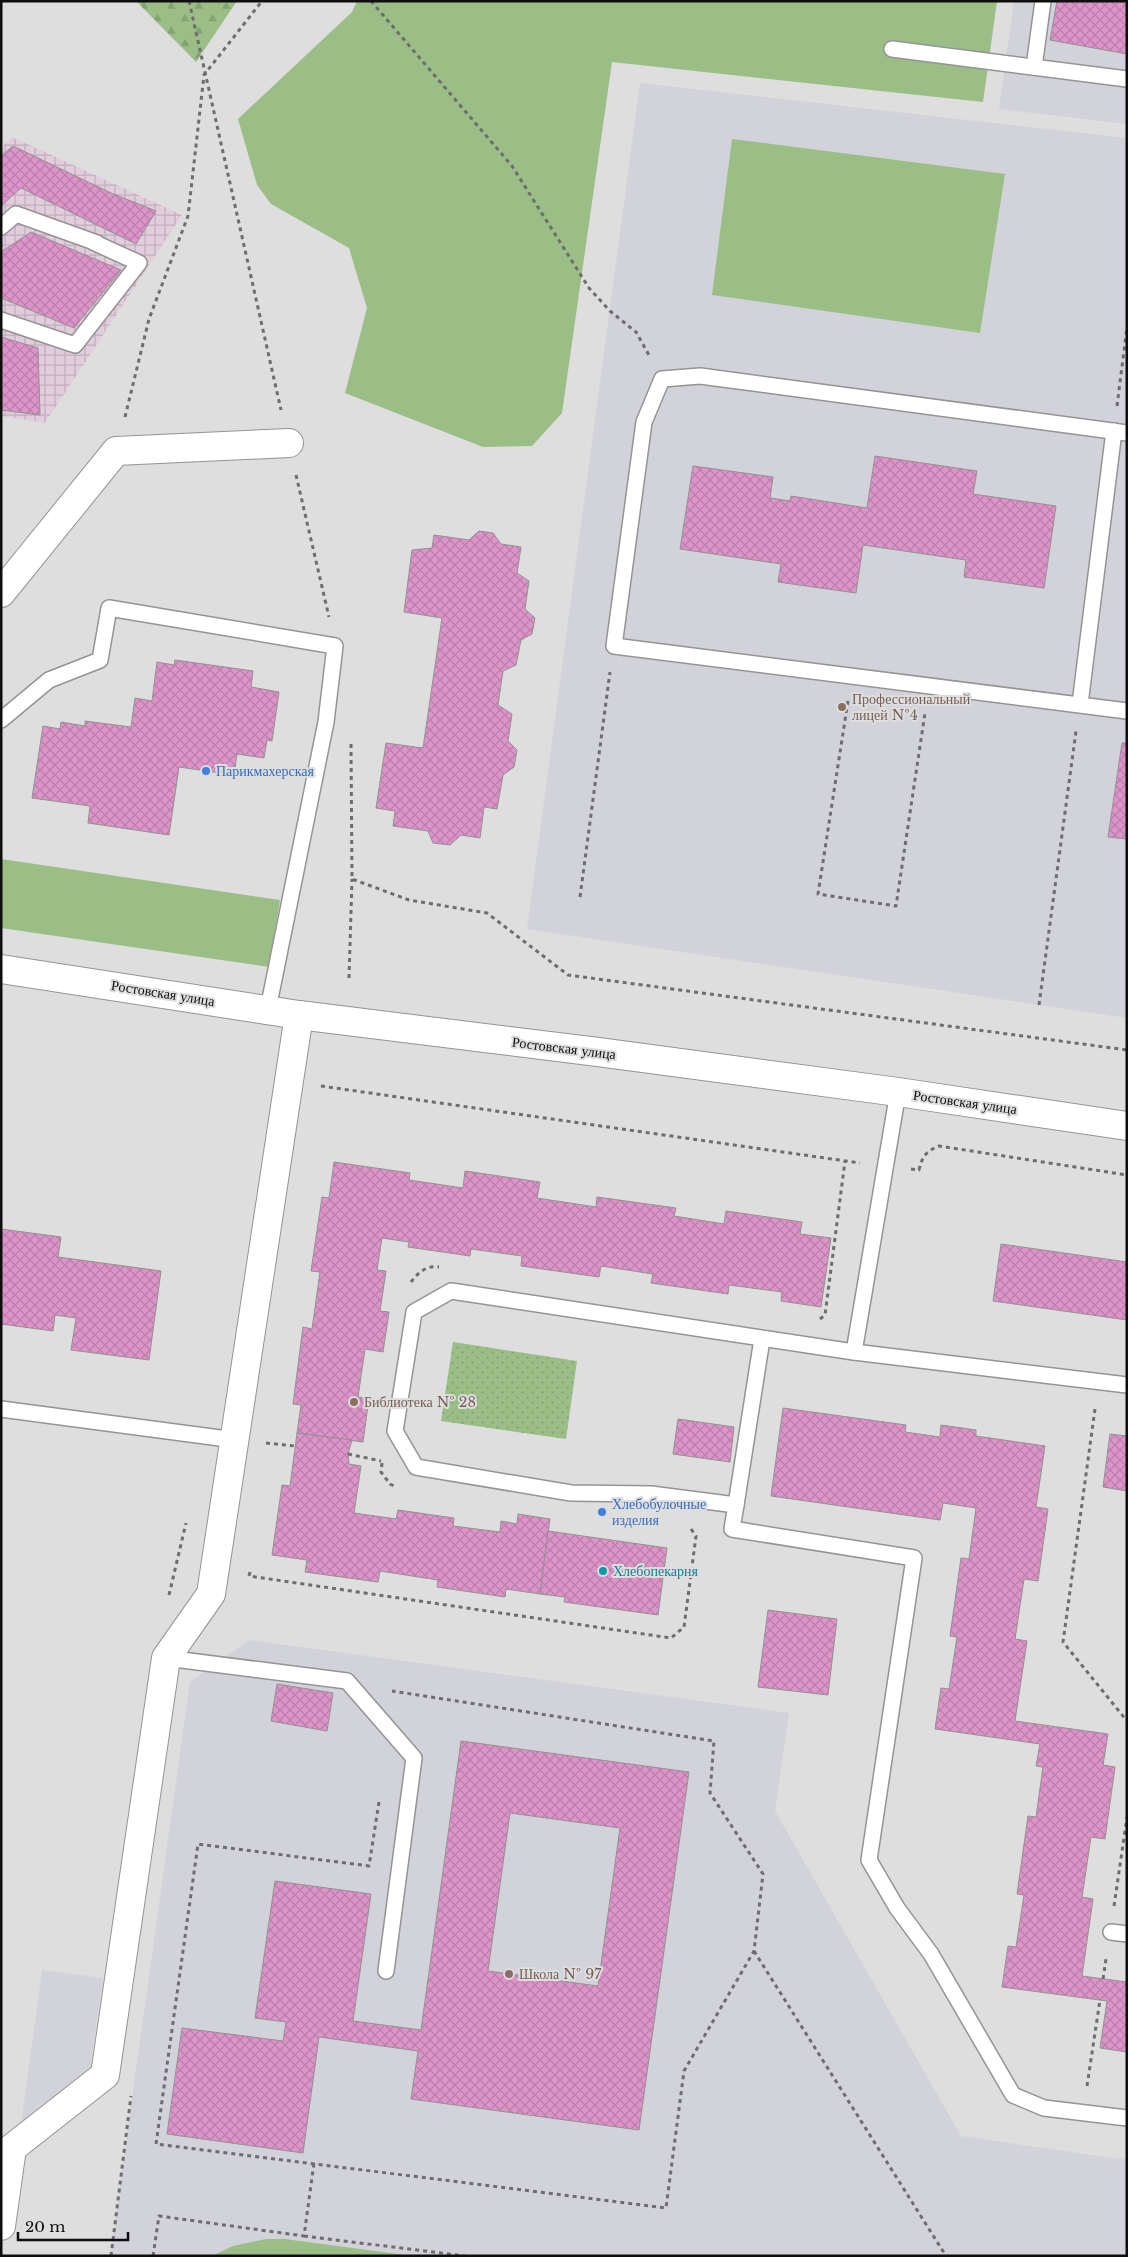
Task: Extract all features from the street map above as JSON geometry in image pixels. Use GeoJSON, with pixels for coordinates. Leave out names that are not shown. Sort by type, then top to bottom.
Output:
{"type":"FeatureCollection","features":[{"type":"Feature","properties":{"kind":"street"},"geometry":{"type":"LineString","coordinates":[[1,593],[116,451],[289,443]]}},
{"type":"Feature","properties":{"kind":"street","name":"Ростовская улица"},"geometry":{"type":"LineString","coordinates":[[1,969],[299,1015],[898,1092],[1127,1126]]}},
{"type":"Feature","properties":{"kind":"street"},"geometry":{"type":"LineString","coordinates":[[1,2226],[5,2173],[12,2148],[105,2075],[166,1658],[211,1594],[299,1015]]}},
{"type":"Feature","properties":{"kind":"lane"},"geometry":{"type":"LineString","coordinates":[[1034,67],[1043,1]]}},
{"type":"Feature","properties":{"kind":"lane"},"geometry":{"type":"LineString","coordinates":[[892,50],[1127,79]]}},
{"type":"Feature","properties":{"kind":"lane"},"geometry":{"type":"LineString","coordinates":[[1,228],[16,214],[95,242],[139,264],[75,345],[1,320]]}},
{"type":"Feature","properties":{"kind":"lane"},"geometry":{"type":"LineString","coordinates":[[1080,704],[1120,432],[700,376],[662,379],[644,422],[614,646],[1127,710]]}},
{"type":"Feature","properties":{"kind":"lane"},"geometry":{"type":"LineString","coordinates":[[1,720],[49,680],[100,660],[109,608],[335,646],[326,722],[268,1009]]}},
{"type":"Feature","properties":{"kind":"lane"},"geometry":{"type":"LineString","coordinates":[[854,1352],[898,1092]]}},
{"type":"Feature","properties":{"kind":"lane"},"geometry":{"type":"LineString","coordinates":[[736,1505],[651,1494],[571,1493],[416,1467],[395,1431],[414,1312],[450,1291],[854,1352],[1127,1385]]}},
{"type":"Feature","properties":{"kind":"lane"},"geometry":{"type":"LineString","coordinates":[[762,1339],[732,1529],[914,1558],[869,1860],[897,1908],[931,1954],[1013,2095],[1044,2108],[1127,2118]]}},
{"type":"Feature","properties":{"kind":"lane"},"geometry":{"type":"LineString","coordinates":[[1,1409],[235,1440]]}},
{"type":"Feature","properties":{"kind":"lane"},"geometry":{"type":"LineString","coordinates":[[166,1658],[347,1681],[414,1758],[386,1971]]}},
{"type":"Feature","properties":{"kind":"lane"},"geometry":{"type":"LineString","coordinates":[[1111,1932],[1127,1934]]}},
{"type":"Feature","properties":{"kind":"path"},"geometry":{"type":"LineString","coordinates":[[189,1],[335,646]]}},
{"type":"Feature","properties":{"kind":"path"},"geometry":{"type":"LineString","coordinates":[[116,451],[149,318],[188,216],[204,74],[262,1]]}},
{"type":"Feature","properties":{"kind":"path"},"geometry":{"type":"LineString","coordinates":[[371,1],[512,166],[589,288],[610,311],[636,332],[662,379]]}},
{"type":"Feature","properties":{"kind":"path"},"geometry":{"type":"LineString","coordinates":[[1120,432],[1127,327]]}},
{"type":"Feature","properties":{"kind":"path"},"geometry":{"type":"LineString","coordinates":[[580,897],[614,646]]}},
{"type":"Feature","properties":{"kind":"path"},"geometry":{"type":"LineString","coordinates":[[852,676],[818,894],[896,906],[930,686]]}},
{"type":"Feature","properties":{"kind":"path"},"geometry":{"type":"LineString","coordinates":[[1039,1005],[1080,704]]}},
{"type":"Feature","properties":{"kind":"path"},"geometry":{"type":"LineString","coordinates":[[349,978],[352,879],[351,739]]}},
{"type":"Feature","properties":{"kind":"path"},"geometry":{"type":"LineString","coordinates":[[352,879],[409,900],[487,913],[568,975],[1127,1050]]}},
{"type":"Feature","properties":{"kind":"path"},"geometry":{"type":"LineString","coordinates":[[316,1085],[919,1170],[922,1160],[928,1151],[939,1146],[1127,1175]]}},
{"type":"Feature","properties":{"kind":"path"},"geometry":{"type":"LineString","coordinates":[[322,1096],[323,1086]]}},
{"type":"Feature","properties":{"kind":"path"},"geometry":{"type":"LineString","coordinates":[[816,1322],[825,1315],[845,1161]]}},
{"type":"Feature","properties":{"kind":"path"},"geometry":{"type":"LineString","coordinates":[[408,1289],[419,1272],[432,1266],[442,1267]]}},
{"type":"Feature","properties":{"kind":"path"},"geometry":{"type":"LineString","coordinates":[[1098,1381],[1063,1642],[1127,1720]]}},
{"type":"Feature","properties":{"kind":"path"},"geometry":{"type":"LineString","coordinates":[[268,1453],[271,1434]]}},
{"type":"Feature","properties":{"kind":"path"},"geometry":{"type":"LineString","coordinates":[[382,1454],[381,1472],[390,1484],[401,1490]]}},
{"type":"Feature","properties":{"kind":"path"},"geometry":{"type":"LineString","coordinates":[[251,1567],[249,1576],[671,1638],[684,1627],[696,1536],[687,1523]]}},
{"type":"Feature","properties":{"kind":"path"},"geometry":{"type":"LineString","coordinates":[[347,1681],[395,1692],[714,1740],[710,1793],[763,1874],[754,1951],[684,2071],[666,2208],[156,2144],[198,1844],[369,1866],[379,1798]]}},
{"type":"Feature","properties":{"kind":"path"},"geometry":{"type":"LineString","coordinates":[[390,1729],[395,1692]]}},
{"type":"Feature","properties":{"kind":"path"},"geometry":{"type":"LineString","coordinates":[[1111,1932],[1127,1817]]}},
{"type":"Feature","properties":{"kind":"path"},"geometry":{"type":"LineString","coordinates":[[754,1951],[946,2256]]}},
{"type":"Feature","properties":{"kind":"path"},"geometry":{"type":"LineString","coordinates":[[1083,2112],[1100,2000]]}},
{"type":"Feature","properties":{"kind":"path"},"geometry":{"type":"LineString","coordinates":[[304,2236],[314,2163]]}},
{"type":"Feature","properties":{"kind":"path"},"geometry":{"type":"LineString","coordinates":[[153,2256],[159,2216],[465,2256]]}},
{"type":"Feature","properties":{"kind":"shaded area"},"geometry":{"type":"Polygon","coordinates":[[[1014,1],[1127,1],[1127,124],[999,109],[1014,1]]]}},
{"type":"Feature","properties":{"kind":"shaded area","name":"Профессиональный лицей №4"},"geometry":{"type":"Polygon","coordinates":[[[640,83],[1127,138],[1127,1018],[527,929],[640,83]]]}},
{"type":"Feature","properties":{"kind":"shaded area"},"geometry":{"type":"Polygon","coordinates":[[[12,137],[182,215],[45,423],[1,416],[1,148],[12,137]]]}},
{"type":"Feature","properties":{"kind":"shaded area","name":"Школа № 97"},"geometry":{"type":"Polygon","coordinates":[[[249,1640],[789,1713],[775,1811],[961,2136],[1127,2160],[1127,2256],[110,2256],[190,1682],[249,1640]]]}},
{"type":"Feature","properties":{"kind":"shaded area"},"geometry":{"type":"Polygon","coordinates":[[[42,1970],[103,1978],[90,2068],[21,2125],[42,1970]]]}},
{"type":"Feature","properties":{"kind":"green space"},"geometry":{"type":"Polygon","coordinates":[[[136,1],[237,1],[196,62],[136,1]]]}},
{"type":"Feature","properties":{"kind":"green space"},"geometry":{"type":"Polygon","coordinates":[[[357,1],[997,1],[983,102],[612,62],[562,413],[532,446],[483,447],[345,393],[367,308],[349,248],[271,204],[257,185],[238,119],[352,12],[357,1]]]}},
{"type":"Feature","properties":{"kind":"green space"},"geometry":{"type":"Polygon","coordinates":[[[732,139],[1005,174],[980,333],[712,295],[732,139]]]}},
{"type":"Feature","properties":{"kind":"green space"},"geometry":{"type":"Polygon","coordinates":[[[1,859],[280,900],[269,967],[1,928],[1,859]]]}},
{"type":"Feature","properties":{"kind":"green space"},"geometry":{"type":"Polygon","coordinates":[[[453,1342],[577,1361],[566,1439],[441,1421],[453,1342]]]}},
{"type":"Feature","properties":{"kind":"green space"},"geometry":{"type":"Polygon","coordinates":[[[266,2239],[285,2239],[413,2256],[212,2256],[233,2246],[266,2239]]]}},
{"type":"Feature","properties":{"kind":"building"},"geometry":{"type":"Polygon","coordinates":[[[1057,1],[1127,1],[1127,54],[1050,40],[1057,1]]]}},
{"type":"Feature","properties":{"kind":"building"},"geometry":{"type":"Polygon","coordinates":[[[13,146],[111,193],[156,211],[136,244],[21,188],[1,206],[1,156],[13,146]]]}},
{"type":"Feature","properties":{"kind":"building"},"geometry":{"type":"Polygon","coordinates":[[[31,232],[121,270],[74,328],[1,298],[1,252],[31,232]]]}},
{"type":"Feature","properties":{"kind":"building"},"geometry":{"type":"Polygon","coordinates":[[[1,337],[38,348],[40,415],[1,410],[1,337]]]}},
{"type":"Feature","properties":{"kind":"building"},"geometry":{"type":"Polygon","coordinates":[[[875,456],[977,471],[973,494],[1056,506],[1044,588],[964,577],[966,560],[863,545],[856,593],[778,582],[781,564],[680,549],[693,466],[773,477],[770,498],[790,501],[791,496],[867,508],[875,456]]]}},
{"type":"Feature","properties":{"kind":"building"},"geometry":{"type":"Polygon","coordinates":[[[479,531],[493,533],[501,544],[521,547],[517,573],[529,581],[525,609],[535,618],[532,634],[521,640],[516,665],[503,671],[498,705],[512,714],[508,741],[517,750],[514,767],[503,775],[497,809],[484,807],[480,838],[461,835],[450,845],[433,843],[428,831],[393,826],[395,811],[376,808],[386,743],[423,748],[442,618],[404,612],[412,550],[432,548],[434,535],[469,540],[479,531]]]}},
{"type":"Feature","properties":{"kind":"building"},"geometry":{"type":"Polygon","coordinates":[[[175,660],[253,671],[251,687],[279,692],[272,741],[267,740],[264,758],[237,754],[234,775],[179,767],[169,835],[88,823],[90,806],[32,798],[43,726],[60,729],[61,722],[85,726],[85,721],[131,727],[135,698],[152,701],[157,662],[174,665],[175,660]]]}},
{"type":"Feature","properties":{"kind":"building"},"geometry":{"type":"Polygon","coordinates":[[[1122,743],[1127,743],[1127,839],[1108,837],[1122,743]]]}},
{"type":"Feature","properties":{"kind":"building"},"geometry":{"type":"Polygon","coordinates":[[[334,1162],[410,1173],[409,1180],[463,1188],[465,1171],[540,1182],[537,1198],[596,1207],[597,1197],[676,1208],[674,1216],[724,1224],[726,1211],[802,1222],[800,1234],[831,1238],[821,1307],[781,1301],[782,1292],[729,1285],[728,1294],[651,1283],[653,1274],[601,1266],[599,1277],[521,1266],[522,1256],[471,1249],[470,1256],[408,1247],[409,1242],[382,1238],[377,1270],[386,1271],[380,1311],[389,1312],[383,1352],[365,1349],[358,1397],[369,1398],[363,1442],[297,1433],[301,1405],[293,1404],[303,1327],[312,1329],[320,1272],[311,1271],[322,1197],[329,1198],[334,1162]]]}},
{"type":"Feature","properties":{"kind":"building"},"geometry":{"type":"Polygon","coordinates":[[[1,1229],[61,1237],[58,1257],[161,1271],[149,1360],[71,1350],[76,1318],[55,1315],[53,1331],[1,1324],[1,1229]]]}},
{"type":"Feature","properties":{"kind":"building"},"geometry":{"type":"Polygon","coordinates":[[[1001,1244],[1127,1262],[1127,1320],[993,1301],[1001,1244]]]}},
{"type":"Feature","properties":{"kind":"building"},"geometry":{"type":"Polygon","coordinates":[[[783,1408],[906,1425],[905,1432],[940,1437],[941,1425],[976,1430],[976,1436],[1045,1446],[1036,1507],[1048,1509],[1038,1581],[1024,1579],[1015,1639],[1027,1641],[1015,1721],[1108,1734],[1103,1765],[1115,1767],[1105,1839],[1091,1837],[1082,1897],[1093,1899],[1082,1976],[1127,1982],[1127,2052],[1100,2048],[1107,2001],[1002,1987],[1008,1946],[1016,1947],[1024,1895],[1017,1894],[1028,1816],[1036,1817],[1043,1767],[1036,1766],[1040,1744],[935,1729],[941,1688],[949,1689],[957,1637],[950,1636],[961,1558],[969,1559],[976,1508],[943,1503],[940,1520],[771,1496],[783,1408]]]}},
{"type":"Feature","properties":{"kind":"building"},"geometry":{"type":"Polygon","coordinates":[[[678,1419],[734,1427],[730,1462],[673,1454],[678,1419]]]}},
{"type":"Feature","properties":{"kind":"building"},"geometry":{"type":"Polygon","coordinates":[[[297,1433],[352,1440],[348,1454],[349,1464],[361,1466],[354,1513],[396,1519],[398,1510],[454,1518],[453,1526],[500,1532],[501,1521],[517,1524],[518,1514],[550,1519],[540,1594],[506,1589],[505,1597],[437,1587],[438,1580],[380,1571],[378,1582],[305,1572],[307,1560],[272,1555],[282,1485],[290,1486],[297,1433]]]}},
{"type":"Feature","properties":{"kind":"building"},"geometry":{"type":"Polygon","coordinates":[[[1110,1434],[1127,1436],[1127,1491],[1103,1487],[1110,1434]]]}},
{"type":"Feature","properties":{"kind":"building","name":"Хлебопекарня"},"geometry":{"type":"Polygon","coordinates":[[[548,1531],[667,1548],[658,1615],[564,1602],[565,1597],[540,1594],[548,1531]]]}},
{"type":"Feature","properties":{"kind":"building"},"geometry":{"type":"Polygon","coordinates":[[[768,1610],[837,1619],[828,1695],[758,1687],[768,1610]]]}},
{"type":"Feature","properties":{"kind":"building"},"geometry":{"type":"Polygon","coordinates":[[[277,1684],[333,1693],[327,1731],[271,1721],[277,1684]]]}},
{"type":"Feature","properties":{"kind":"building"},"geometry":{"type":"Polygon","coordinates":[[[461,1741],[689,1772],[639,2130],[411,2099],[418,2051],[319,2037],[303,2153],[167,2134],[182,2028],[283,2041],[286,2022],[255,2018],[275,1881],[371,1894],[353,2021],[421,2030],[461,1741]],[[510,1813],[488,1971],[598,1986],[620,1828],[510,1813]]]}},
{"type":"Feature","properties":{"kind":"place","name":"Профессиональный лицей №4"},"geometry":{"type":"Point","coordinates":[842,707]}},
{"type":"Feature","properties":{"kind":"place","name":"Парикмахерская"},"geometry":{"type":"Point","coordinates":[206,771]}},
{"type":"Feature","properties":{"kind":"place","name":"Библиотека № 28"},"geometry":{"type":"Point","coordinates":[354,1402]}},
{"type":"Feature","properties":{"kind":"place","name":"Хлебобулочные изделия"},"geometry":{"type":"Point","coordinates":[602,1512]}},
{"type":"Feature","properties":{"kind":"place","name":"Хлебопекарня"},"geometry":{"type":"Point","coordinates":[603,1571]}},
{"type":"Feature","properties":{"kind":"place","name":"Школа № 97"},"geometry":{"type":"Point","coordinates":[509,1974]}}]}
